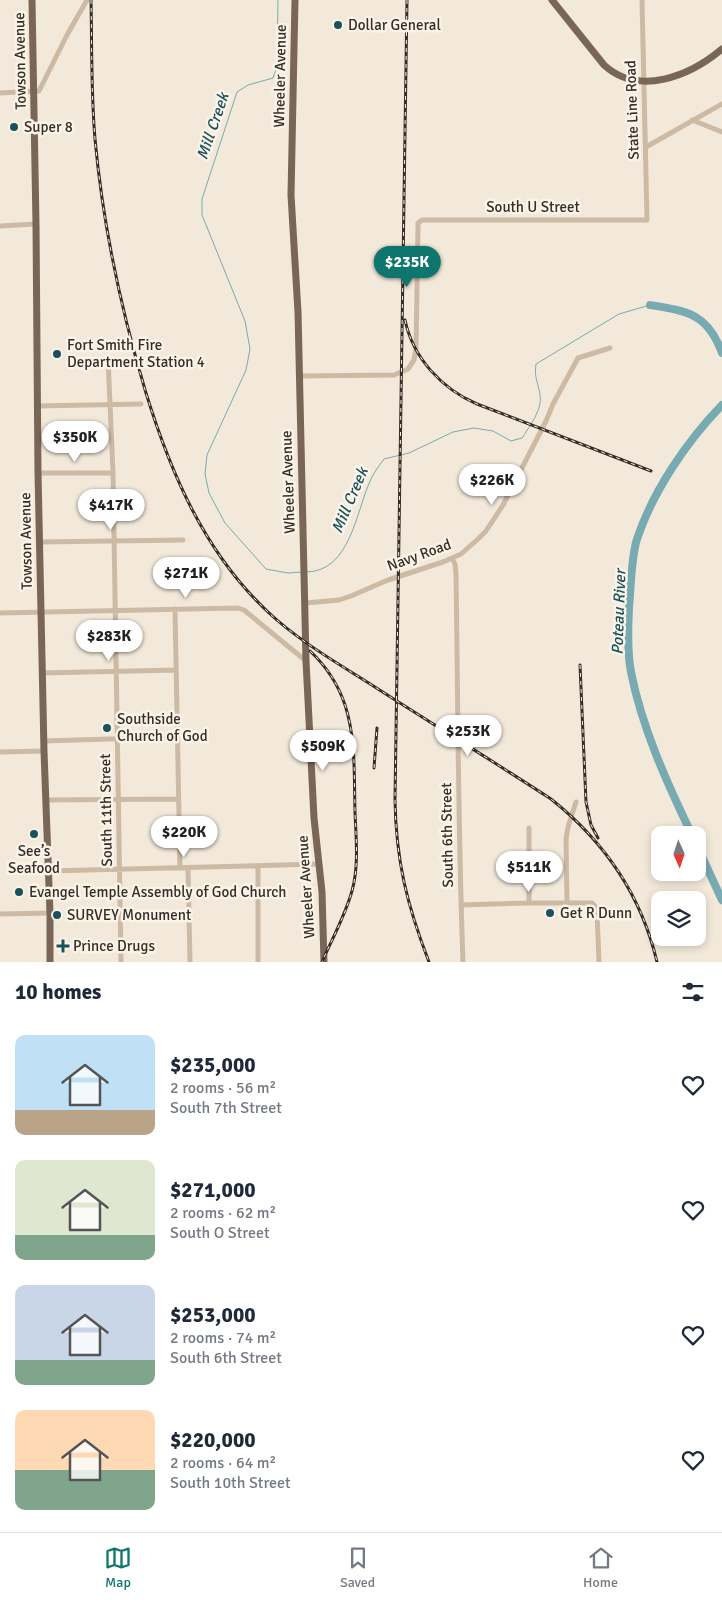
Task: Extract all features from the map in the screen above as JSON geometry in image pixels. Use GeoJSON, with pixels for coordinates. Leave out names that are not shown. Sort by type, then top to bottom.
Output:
{"type":"FeatureCollection","features":[{"type":"Feature","properties":{"kind":"main road"},"geometry":{"type":"LineString","coordinates":[[32,3],[37,0]]}},
{"type":"Feature","properties":{"kind":"main road","name":"Wheeler Avenue"},"geometry":{"type":"LineString","coordinates":[[295,0],[291,182],[298,312],[306,661],[324,962]]}},
{"type":"Feature","properties":{"kind":"main road"},"geometry":{"type":"LineString","coordinates":[[552,0],[559,6],[597,57],[613,74],[631,81],[644,82],[669,78],[705,62],[722,49]]}},
{"type":"Feature","properties":{"kind":"main road","name":"Towson Avenue"},"geometry":{"type":"LineString","coordinates":[[32,3],[36,224],[36,406],[50,962]]}},
{"type":"Feature","properties":{"kind":"street"},"geometry":{"type":"LineString","coordinates":[[0,93],[39,91],[87,0]]}},
{"type":"Feature","properties":{"kind":"street","name":"State Line Road"},"geometry":{"type":"LineString","coordinates":[[642,0],[647,220]]}},
{"type":"Feature","properties":{"kind":"street"},"geometry":{"type":"LineString","coordinates":[[646,147],[722,104]]}},
{"type":"Feature","properties":{"kind":"street"},"geometry":{"type":"LineString","coordinates":[[692,120],[722,132]]}},
{"type":"Feature","properties":{"kind":"street","name":"South U Street"},"geometry":{"type":"LineString","coordinates":[[299,376],[390,376],[405,371],[410,367],[414,360],[416,349],[418,226],[420,221],[425,219],[647,220]]}},
{"type":"Feature","properties":{"kind":"street"},"geometry":{"type":"LineString","coordinates":[[0,226],[36,224]]}},
{"type":"Feature","properties":{"kind":"street","name":"Navy Road"},"geometry":{"type":"LineString","coordinates":[[306,603],[346,598],[388,580],[435,566],[460,554],[478,540],[499,512],[578,358],[610,348]]}},
{"type":"Feature","properties":{"kind":"street","name":"South 11th Street"},"geometry":{"type":"LineString","coordinates":[[108,358],[113,472],[121,962]]}},
{"type":"Feature","properties":{"kind":"street"},"geometry":{"type":"LineString","coordinates":[[36,406],[141,404]]}},
{"type":"Feature","properties":{"kind":"street"},"geometry":{"type":"LineString","coordinates":[[38,474],[113,472]]}},
{"type":"Feature","properties":{"kind":"street"},"geometry":{"type":"LineString","coordinates":[[40,542],[183,540]]}},
{"type":"Feature","properties":{"kind":"street","name":"South 6th Street"},"geometry":{"type":"LineString","coordinates":[[452,558],[456,574],[463,962]]}},
{"type":"Feature","properties":{"kind":"street"},"geometry":{"type":"LineString","coordinates":[[175,609],[180,868]]}},
{"type":"Feature","properties":{"kind":"street"},"geometry":{"type":"LineString","coordinates":[[0,613],[242,609],[306,661]]}},
{"type":"Feature","properties":{"kind":"street"},"geometry":{"type":"LineString","coordinates":[[42,673],[176,670]]}},
{"type":"Feature","properties":{"kind":"street"},"geometry":{"type":"LineString","coordinates":[[43,741],[177,737]]}},
{"type":"Feature","properties":{"kind":"street"},"geometry":{"type":"LineString","coordinates":[[0,752],[44,751]]}},
{"type":"Feature","properties":{"kind":"street"},"geometry":{"type":"LineString","coordinates":[[45,800],[178,799]]}},
{"type":"Feature","properties":{"kind":"street"},"geometry":{"type":"LineString","coordinates":[[567,902],[566,839],[576,802]]}},
{"type":"Feature","properties":{"kind":"street"},"geometry":{"type":"LineString","coordinates":[[529,828],[529,902]]}},
{"type":"Feature","properties":{"kind":"street"},"geometry":{"type":"LineString","coordinates":[[49,871],[319,864]]}},
{"type":"Feature","properties":{"kind":"street"},"geometry":{"type":"LineString","coordinates":[[258,866],[258,962]]}},
{"type":"Feature","properties":{"kind":"street"},"geometry":{"type":"LineString","coordinates":[[188,868],[190,962]]}},
{"type":"Feature","properties":{"kind":"street"},"geometry":{"type":"LineString","coordinates":[[462,905],[529,902],[592,903],[597,912],[599,962]]}},
{"type":"Feature","properties":{"kind":"street"},"geometry":{"type":"LineString","coordinates":[[0,914],[50,912]]}},
{"type":"Feature","properties":{"kind":"waterway","name":"Mill Creek"},"geometry":{"type":"LineString","coordinates":[[278,0],[277,67],[273,78],[248,85],[237,92],[202,199],[202,215],[245,321],[250,349],[246,370],[207,455],[205,474],[209,493],[225,523],[266,569],[288,573],[302,572]]}},
{"type":"Feature","properties":{"kind":"waterway","name":"Mill Creek"},"geometry":{"type":"LineString","coordinates":[[306,572],[321,569],[333,562],[342,551],[350,537],[371,479],[384,459],[409,453],[453,432],[474,428],[493,431],[511,441],[522,438],[535,418],[539,406],[540,395],[536,377],[536,364],[619,314],[650,305]]}},
{"type":"Feature","properties":{"kind":"waterway","name":"Mill Creek"},"geometry":{"type":"LineString","coordinates":[[650,305],[686,313],[703,322],[710,330],[722,353]]}},
{"type":"Feature","properties":{"kind":"waterway","name":"Poteau River"},"geometry":{"type":"LineString","coordinates":[[688,826],[656,755],[642,714],[631,672],[628,631],[632,564],[637,539],[652,503],[662,485],[696,434],[722,405]]}},
{"type":"Feature","properties":{"kind":"waterway","name":"Poteau River"},"geometry":{"type":"LineString","coordinates":[[706,865],[722,900]]}},
{"type":"Feature","properties":{"kind":"railway"},"geometry":{"type":"LineString","coordinates":[[91,0],[92,87],[95,139],[98,171],[114,268],[137,362],[156,423],[179,482],[208,538],[246,589],[268,612],[294,634],[551,799],[570,816],[604,852],[631,892],[650,937],[657,962]]}},
{"type":"Feature","properties":{"kind":"railway"},"geometry":{"type":"LineString","coordinates":[[407,0],[395,800],[400,863],[409,902],[429,962]]}},
{"type":"Feature","properties":{"kind":"railway"},"geometry":{"type":"LineString","coordinates":[[405,320],[415,347],[431,371],[464,398],[651,471]]}},
{"type":"Feature","properties":{"kind":"railway"},"geometry":{"type":"LineString","coordinates":[[310,651],[322,663],[342,697],[349,718],[353,744],[356,872],[346,909],[322,962]]}},
{"type":"Feature","properties":{"kind":"railway"},"geometry":{"type":"LineString","coordinates":[[580,665],[586,802],[591,825],[598,838]]}},
{"type":"Feature","properties":{"kind":"railway"},"geometry":{"type":"LineString","coordinates":[[374,768],[377,728]]}},
{"type":"Feature","properties":{"kind":"place","name":"Dollar General"},"geometry":{"type":"Point","coordinates":[338,25]}},
{"type":"Feature","properties":{"kind":"place","name":"Super 8"},"geometry":{"type":"Point","coordinates":[14,127]}},
{"type":"Feature","properties":{"kind":"place","name":"Fort Smith Fire Department Station 4"},"geometry":{"type":"Point","coordinates":[57,354]}},
{"type":"Feature","properties":{"kind":"place","name":"Southside Church of God"},"geometry":{"type":"Point","coordinates":[107,728]}},
{"type":"Feature","properties":{"kind":"place","name":"See’s Seafood"},"geometry":{"type":"Point","coordinates":[34,834]}},
{"type":"Feature","properties":{"kind":"place","name":"Evangel Temple Assembly of God Church"},"geometry":{"type":"Point","coordinates":[19,892]}},
{"type":"Feature","properties":{"kind":"place","name":"Get R Dunn"},"geometry":{"type":"Point","coordinates":[550,913]}},
{"type":"Feature","properties":{"kind":"place","name":"SURVEY Monument"},"geometry":{"type":"Point","coordinates":[57,915]}},
{"type":"Feature","properties":{"kind":"place","name":"Prince Drugs"},"geometry":{"type":"Point","coordinates":[63,946]}}]}
